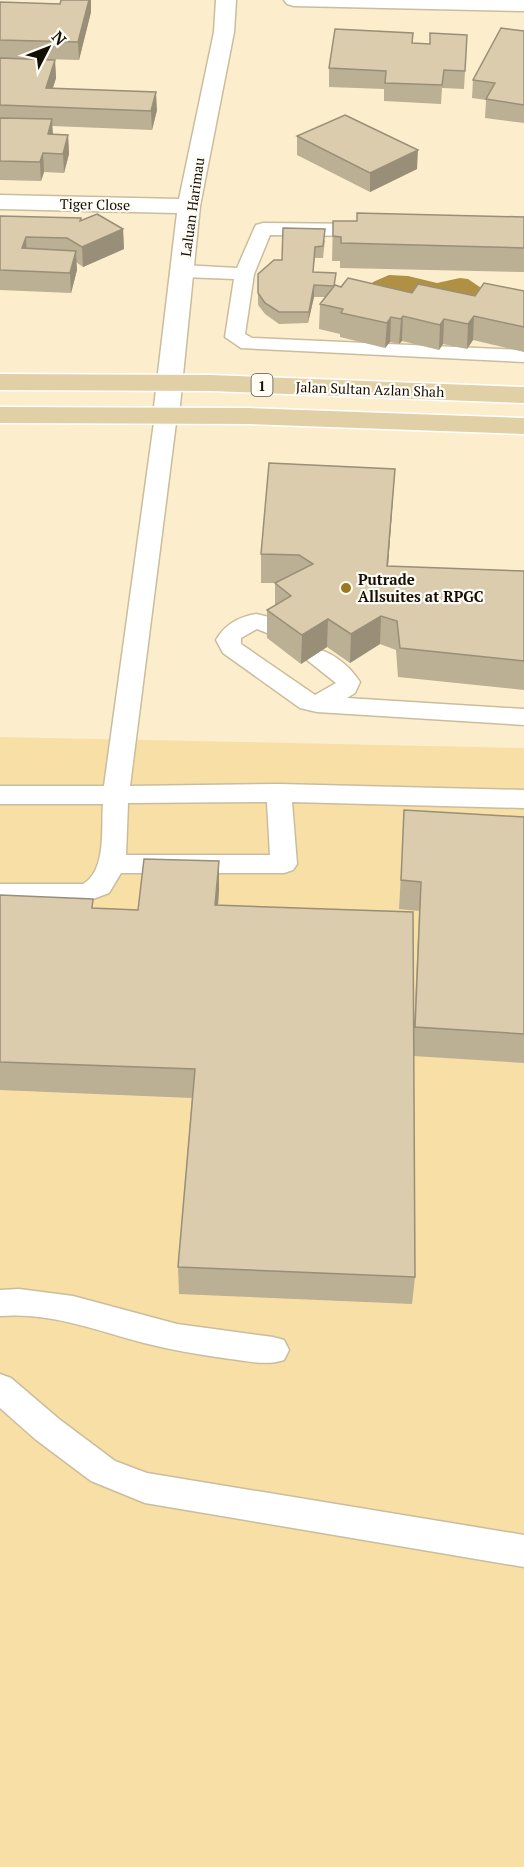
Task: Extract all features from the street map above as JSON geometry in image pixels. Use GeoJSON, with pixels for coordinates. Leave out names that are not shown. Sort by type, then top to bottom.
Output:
{"type":"FeatureCollection","features":[{"type":"Feature","properties":{"kind":"main road","name":"Jalan Sultan Azlan Shah"},"geometry":{"type":"LineString","coordinates":[[0,382],[171,382],[524,395]]}},
{"type":"Feature","properties":{"kind":"main road","name":"1"},"geometry":{"type":"LineString","coordinates":[[0,416],[166,415],[524,426]]}},
{"type":"Feature","properties":{"kind":"street","name":"Laluan Harimau"},"geometry":{"type":"LineString","coordinates":[[166,415],[189,206],[224,32],[226,0]]}},
{"type":"Feature","properties":{"kind":"street"},"geometry":{"type":"LineString","coordinates":[[294,0],[524,5]]}},
{"type":"Feature","properties":{"kind":"street","name":"Tiger Close"},"geometry":{"type":"LineString","coordinates":[[0,201],[189,206]]}},
{"type":"Feature","properties":{"kind":"lane"},"geometry":{"type":"LineString","coordinates":[[392,231],[263,229],[244,274],[235,337],[248,344],[524,356]]}},
{"type":"Feature","properties":{"kind":"lane"},"geometry":{"type":"LineString","coordinates":[[183,272],[244,274]]}},
{"type":"Feature","properties":{"kind":"lane"},"geometry":{"type":"LineString","coordinates":[[0,893],[95,891],[102,885],[111,864],[116,795],[166,415]]}},
{"type":"Feature","properties":{"kind":"lane"},"geometry":{"type":"LineString","coordinates":[[280,631],[261,620],[252,621],[231,633],[228,640],[231,648],[309,702],[524,717]]}},
{"type":"Feature","properties":{"kind":"lane"},"geometry":{"type":"LineString","coordinates":[[315,655],[348,682],[346,688],[317,704]]}},
{"type":"Feature","properties":{"kind":"lane"},"geometry":{"type":"LineString","coordinates":[[111,864],[284,864],[279,793]]}},
{"type":"Feature","properties":{"kind":"lane"},"geometry":{"type":"LineString","coordinates":[[0,795],[279,793],[524,799]]}},
{"type":"Feature","properties":{"kind":"lane"},"geometry":{"type":"LineString","coordinates":[[0,1303],[50,1302],[146,1330],[208,1344],[273,1350]]}},
{"type":"Feature","properties":{"kind":"lane"},"geometry":{"type":"LineString","coordinates":[[0,1388],[47,1429],[103,1471],[145,1488],[524,1551]]}},
{"type":"Feature","properties":{"kind":"shaded area"},"geometry":{"type":"Polygon","coordinates":[[[389,275],[408,276],[437,283],[460,278],[468,279],[487,292],[475,302],[369,287],[373,282],[389,275]]]}},
{"type":"Feature","properties":{"kind":"shaded area"},"geometry":{"type":"Polygon","coordinates":[[[0,737],[524,748],[524,1867],[0,1867],[0,737]]]}},
{"type":"Feature","properties":{"kind":"building"},"geometry":{"type":"Polygon","coordinates":[[[61,0],[89,0],[78,42],[0,40],[0,2],[60,4],[61,0]]]}},
{"type":"Feature","properties":{"kind":"building"},"geometry":{"type":"Polygon","coordinates":[[[501,28],[524,31],[524,105],[486,99],[495,83],[473,80],[501,28]]]}},
{"type":"Feature","properties":{"kind":"building"},"geometry":{"type":"Polygon","coordinates":[[[335,29],[413,33],[412,43],[430,44],[430,33],[467,35],[465,71],[444,70],[442,85],[385,83],[386,71],[329,68],[335,29]]]}},
{"type":"Feature","properties":{"kind":"building"},"geometry":{"type":"Polygon","coordinates":[[[0,58],[55,60],[46,88],[156,92],[151,111],[0,105],[0,58]]]}},
{"type":"Feature","properties":{"kind":"building"},"geometry":{"type":"Polygon","coordinates":[[[345,115],[418,150],[370,173],[297,136],[345,115]]]}},
{"type":"Feature","properties":{"kind":"building"},"geometry":{"type":"Polygon","coordinates":[[[0,118],[52,119],[48,134],[68,135],[63,154],[43,153],[40,162],[0,161],[0,118]]]}},
{"type":"Feature","properties":{"kind":"building"},"geometry":{"type":"Polygon","coordinates":[[[357,213],[524,217],[524,248],[341,243],[341,237],[333,236],[333,221],[357,221],[357,213]]]}},
{"type":"Feature","properties":{"kind":"building"},"geometry":{"type":"Polygon","coordinates":[[[97,214],[123,229],[82,247],[67,238],[26,237],[22,248],[76,251],[70,273],[0,270],[0,216],[81,218],[80,221],[97,214]]]}},
{"type":"Feature","properties":{"kind":"building"},"geometry":{"type":"Polygon","coordinates":[[[283,228],[325,229],[323,246],[315,247],[313,272],[336,273],[334,286],[314,285],[309,312],[279,312],[265,303],[258,293],[258,274],[274,260],[282,260],[283,228]]]}},
{"type":"Feature","properties":{"kind":"building"},"geometry":{"type":"Polygon","coordinates":[[[348,278],[412,293],[418,284],[475,296],[484,283],[524,291],[524,327],[474,316],[468,324],[444,319],[440,325],[403,316],[401,319],[391,317],[387,323],[341,313],[343,309],[320,304],[335,285],[341,287],[348,278]]]}},
{"type":"Feature","properties":{"kind":"building","name":"Putrade Allsuites at RPGC"},"geometry":{"type":"Polygon","coordinates":[[[269,463],[395,469],[387,566],[524,571],[524,661],[400,648],[397,621],[381,616],[351,634],[328,619],[302,635],[267,610],[291,596],[275,583],[313,564],[299,555],[261,554],[269,463]]]}},
{"type":"Feature","properties":{"kind":"building"},"geometry":{"type":"Polygon","coordinates":[[[404,810],[524,817],[524,1034],[415,1027],[421,882],[401,880],[404,810]]]}},
{"type":"Feature","properties":{"kind":"building"},"geometry":{"type":"Polygon","coordinates":[[[144,859],[219,861],[215,905],[413,912],[415,1277],[178,1267],[195,1069],[0,1062],[0,895],[93,899],[92,908],[138,910],[144,859]]]}},
{"type":"Feature","properties":{"kind":"place","name":"Putrade Allsuites at RPGC"},"geometry":{"type":"Point","coordinates":[346,588]}}]}
